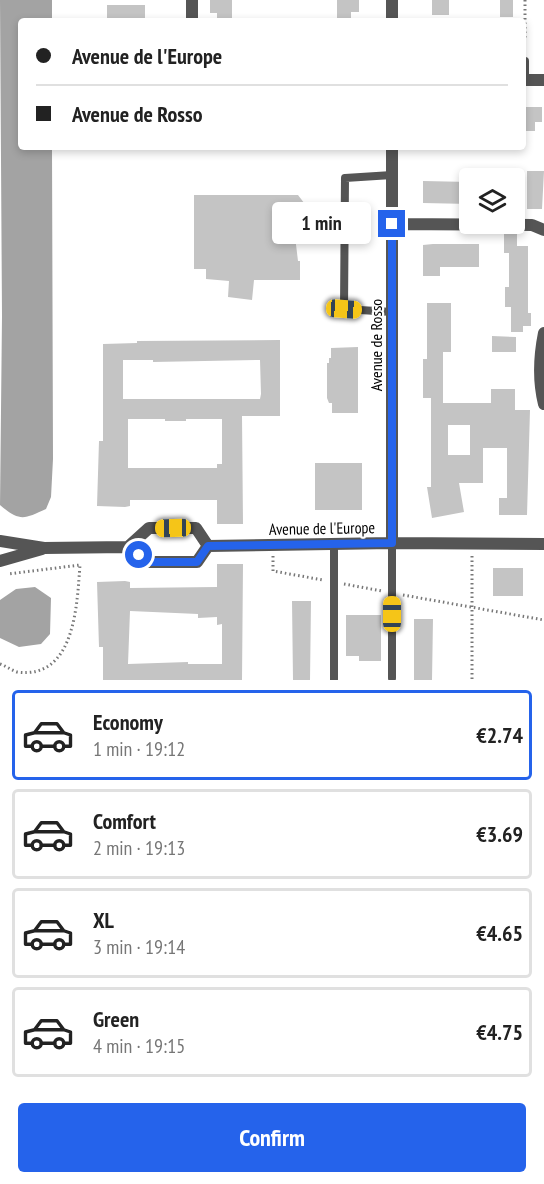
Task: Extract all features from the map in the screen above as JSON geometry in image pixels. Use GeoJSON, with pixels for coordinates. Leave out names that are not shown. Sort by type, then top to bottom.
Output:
{"type":"FeatureCollection","features":[{"type":"Feature","properties":{"kind":"street"},"geometry":{"type":"LineString","coordinates":[[192,0],[192,18]]}},
{"type":"Feature","properties":{"kind":"street"},"geometry":{"type":"LineString","coordinates":[[392,0],[392,18]]}},
{"type":"Feature","properties":{"kind":"street"},"geometry":{"type":"LineString","coordinates":[[526,80],[544,80]]}},
{"type":"Feature","properties":{"kind":"street","name":"Avenue de Rosso"},"geometry":{"type":"LineString","coordinates":[[392,150],[392,543]]}},
{"type":"Feature","properties":{"kind":"street"},"geometry":{"type":"LineString","coordinates":[[392,224],[532,225],[544,230]]}},
{"type":"Feature","properties":{"kind":"street"},"geometry":{"type":"LineString","coordinates":[[544,333],[539,355],[539,384],[544,405]]}},
{"type":"Feature","properties":{"kind":"street"},"geometry":{"type":"LineString","coordinates":[[0,541],[44,548],[128,547],[150,562],[197,562],[208,546],[196,528],[149,528],[128,547]]}},
{"type":"Feature","properties":{"kind":"street","name":"Avenue de l'Europe"},"geometry":{"type":"LineString","coordinates":[[208,546],[392,543],[544,544]]}},
{"type":"Feature","properties":{"kind":"street"},"geometry":{"type":"LineString","coordinates":[[0,561],[44,548]]}},
{"type":"Feature","properties":{"kind":"lane"},"geometry":{"type":"LineString","coordinates":[[392,175],[345,178],[344,309],[392,312]]}},
{"type":"Feature","properties":{"kind":"lane"},"geometry":{"type":"LineString","coordinates":[[392,543],[392,678]]}},
{"type":"Feature","properties":{"kind":"lane"},"geometry":{"type":"LineString","coordinates":[[333,680],[334,544]]}},
{"type":"Feature","properties":{"kind":"path"},"geometry":{"type":"LineString","coordinates":[[525,0],[525,18]]}},
{"type":"Feature","properties":{"kind":"path"},"geometry":{"type":"LineString","coordinates":[[472,544],[472,680]]}},
{"type":"Feature","properties":{"kind":"path"},"geometry":{"type":"LineString","coordinates":[[0,575],[80,565],[76,615],[69,645],[55,663],[38,673],[16,672],[0,664]]}},
{"type":"Feature","properties":{"kind":"shaded area"},"geometry":{"type":"Polygon","coordinates":[[[0,0],[52,0],[52,18],[18,18],[18,150],[52,150],[53,459],[51,497],[46,509],[27,517],[13,514],[0,505],[2,316],[0,0]]]}},
{"type":"Feature","properties":{"kind":"shaded area"},"geometry":{"type":"Polygon","coordinates":[[[35,587],[51,598],[50,634],[41,644],[19,647],[0,638],[0,600],[16,589],[35,587]]]}},
{"type":"Feature","properties":{"kind":"building"},"geometry":{"type":"Polygon","coordinates":[[[210,0],[232,0],[232,18],[217,18],[217,13],[210,13],[210,0]]]}},
{"type":"Feature","properties":{"kind":"building"},"geometry":{"type":"Polygon","coordinates":[[[337,0],[359,0],[359,12],[351,12],[351,18],[337,18],[337,0]]]}},
{"type":"Feature","properties":{"kind":"building"},"geometry":{"type":"Polygon","coordinates":[[[432,0],[449,0],[449,15],[432,15],[432,0]]]}},
{"type":"Feature","properties":{"kind":"building"},"geometry":{"type":"Polygon","coordinates":[[[500,0],[513,0],[513,17],[500,17],[500,0]]]}},
{"type":"Feature","properties":{"kind":"building"},"geometry":{"type":"Polygon","coordinates":[[[107,5],[145,5],[145,18],[107,18],[107,5]]]}},
{"type":"Feature","properties":{"kind":"building"},"geometry":{"type":"Polygon","coordinates":[[[526,107],[542,107],[542,122],[535,122],[535,131],[526,131],[526,107]]]}},
{"type":"Feature","properties":{"kind":"building"},"geometry":{"type":"Polygon","coordinates":[[[527,171],[544,171],[542,209],[527,209],[527,171]]]}},
{"type":"Feature","properties":{"kind":"building"},"geometry":{"type":"Polygon","coordinates":[[[423,181],[459,182],[459,204],[423,203],[423,181]]]}},
{"type":"Feature","properties":{"kind":"building"},"geometry":{"type":"Polygon","coordinates":[[[194,195],[298,195],[311,212],[317,226],[311,226],[311,229],[294,228],[298,261],[300,261],[300,280],[254,280],[252,300],[228,297],[229,281],[206,279],[206,269],[194,269],[194,195]]]}},
{"type":"Feature","properties":{"kind":"building"},"geometry":{"type":"Polygon","coordinates":[[[504,234],[517,234],[517,246],[528,246],[528,313],[531,313],[531,326],[523,326],[523,332],[511,332],[511,307],[505,307],[505,287],[509,287],[509,253],[504,253],[504,234]]]}},
{"type":"Feature","properties":{"kind":"building"},"geometry":{"type":"Polygon","coordinates":[[[479,244],[479,267],[440,267],[440,276],[423,276],[423,245],[479,244]]]}},
{"type":"Feature","properties":{"kind":"building"},"geometry":{"type":"Polygon","coordinates":[[[427,303],[451,303],[451,352],[443,352],[443,403],[491,403],[491,389],[515,389],[515,410],[530,410],[527,515],[499,515],[499,498],[507,498],[507,448],[483,448],[483,483],[459,483],[464,512],[432,518],[427,487],[431,487],[431,398],[423,398],[423,359],[427,359],[427,303]],[[448,425],[448,455],[470,455],[470,425],[448,425]]]}},
{"type":"Feature","properties":{"kind":"building"},"geometry":{"type":"Polygon","coordinates":[[[492,336],[516,337],[516,352],[492,352],[492,336]]]}},
{"type":"Feature","properties":{"kind":"building"},"geometry":{"type":"Polygon","coordinates":[[[280,340],[280,416],[242,416],[243,524],[217,524],[217,500],[130,500],[130,506],[125,507],[97,506],[99,441],[103,441],[103,344],[137,343],[137,341],[280,340]],[[123,360],[123,399],[260,399],[260,360],[153,362],[153,360],[123,360]],[[128,419],[128,468],[217,468],[217,464],[222,464],[222,419],[165,421],[165,419],[128,419]]]}},
{"type":"Feature","properties":{"kind":"building"},"geometry":{"type":"Polygon","coordinates":[[[358,347],[358,413],[332,413],[332,403],[329,403],[327,398],[327,363],[331,358],[331,348],[358,347]]]}},
{"type":"Feature","properties":{"kind":"building"},"geometry":{"type":"Polygon","coordinates":[[[315,463],[362,463],[362,510],[315,510],[315,463]]]}},
{"type":"Feature","properties":{"kind":"building"},"geometry":{"type":"Polygon","coordinates":[[[217,564],[243,564],[242,680],[103,680],[103,647],[99,647],[97,582],[125,581],[130,582],[130,588],[217,587],[217,564]],[[130,611],[128,664],[188,662],[188,664],[222,664],[222,624],[217,625],[217,617],[198,618],[198,614],[130,611]]]}},
{"type":"Feature","properties":{"kind":"building"},"geometry":{"type":"Polygon","coordinates":[[[493,568],[523,568],[523,596],[493,596],[493,568]]]}},
{"type":"Feature","properties":{"kind":"building"},"geometry":{"type":"Polygon","coordinates":[[[292,601],[311,601],[310,680],[293,680],[292,601]]]}},
{"type":"Feature","properties":{"kind":"building"},"geometry":{"type":"Polygon","coordinates":[[[346,615],[381,615],[381,661],[359,661],[359,656],[346,656],[346,615]]]}},
{"type":"Feature","properties":{"kind":"building"},"geometry":{"type":"Polygon","coordinates":[[[414,619],[433,619],[432,680],[414,680],[414,619]]]}},
{"type":"Feature","properties":{"kind":"route"},"geometry":{"type":"LineString","coordinates":[[139,555],[150,562],[197,562],[208,546],[392,543],[392,224]]}}]}
